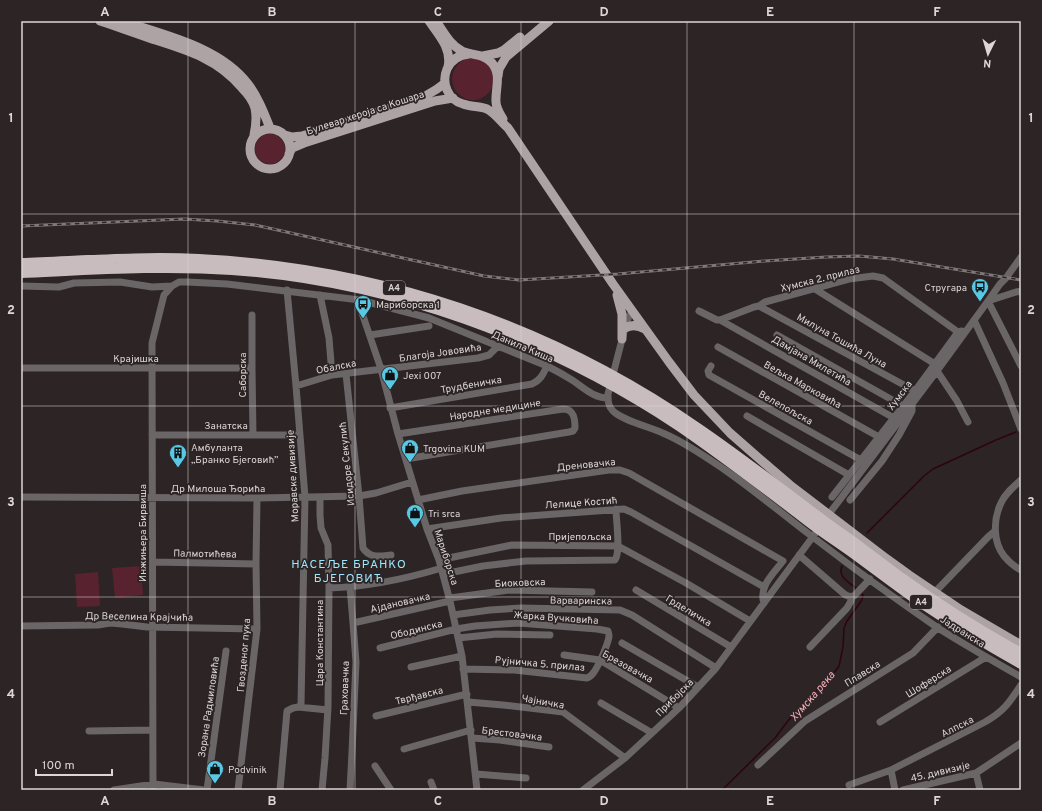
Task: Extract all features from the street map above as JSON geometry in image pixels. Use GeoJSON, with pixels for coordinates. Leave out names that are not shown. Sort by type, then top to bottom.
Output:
{"type":"FeatureCollection","features":[{"type":"Feature","properties":{"kind":"highway","name":"A4"},"geometry":{"type":"LineString","coordinates":[[21,264],[170,263],[288,276],[329,282],[392,296],[446,312],[492,329],[602,375],[620,385],[772,493],[950,611],[1021,653]]}},
{"type":"Feature","properties":{"kind":"highway","name":"A4"},"geometry":{"type":"LineString","coordinates":[[21,273],[137,264]]}},
{"type":"Feature","properties":{"kind":"highway","name":"A4"},"geometry":{"type":"LineString","coordinates":[[828,530],[922,604],[1021,664]]}},
{"type":"Feature","properties":{"kind":"main road"},"geometry":{"type":"LineString","coordinates":[[100,21],[194,53],[218,65],[235,79],[255,107],[256,124],[254,136]]}},
{"type":"Feature","properties":{"kind":"main road"},"geometry":{"type":"LineString","coordinates":[[122,21],[192,44],[222,60],[237,72],[248,84],[258,99],[270,128]]}},
{"type":"Feature","properties":{"kind":"main road"},"geometry":{"type":"LineString","coordinates":[[429,21],[446,47],[449,59],[445,76],[447,90],[453,98],[461,104],[485,108],[492,112],[508,128]]}},
{"type":"Feature","properties":{"kind":"main road"},"geometry":{"type":"LineString","coordinates":[[440,23],[446,36],[461,51],[483,56],[498,53],[504,50],[540,21]]}},
{"type":"Feature","properties":{"kind":"main road"},"geometry":{"type":"LineString","coordinates":[[549,21],[506,57],[499,69],[496,106],[508,128],[613,284],[694,394],[722,424],[790,485],[811,518]]}},
{"type":"Feature","properties":{"kind":"main road"},"geometry":{"type":"LineString","coordinates":[[448,67],[457,57],[469,54]]}},
{"type":"Feature","properties":{"kind":"main road"},"geometry":{"type":"LineString","coordinates":[[483,56],[492,63],[498,76]]}},
{"type":"Feature","properties":{"kind":"main road","name":"Булевар хероја са Кошара"},"geometry":{"type":"LineString","coordinates":[[284,135],[292,137],[302,136],[422,98],[445,83]]}},
{"type":"Feature","properties":{"kind":"main road"},"geometry":{"type":"LineString","coordinates":[[472,106],[480,105],[487,101],[493,96],[497,89]]}},
{"type":"Feature","properties":{"kind":"main road","name":"Булевар хероја са Кошара"},"geometry":{"type":"LineString","coordinates":[[289,154],[292,148],[304,143],[435,101],[453,98]]}},
{"type":"Feature","properties":{"kind":"main road"},"geometry":{"type":"LineString","coordinates":[[270,128],[280,131],[284,135],[289,144],[289,154],[284,162],[277,167],[268,169],[260,166],[253,160],[250,152],[250,143],[254,136],[261,130],[270,128]]}},
{"type":"Feature","properties":{"kind":"main road"},"geometry":{"type":"LineString","coordinates":[[613,284],[622,314],[622,339]]}},
{"type":"Feature","properties":{"kind":"main road"},"geometry":{"type":"LineString","coordinates":[[625,328],[628,326],[636,326],[645,329]]}},
{"type":"Feature","properties":{"kind":"main road"},"geometry":{"type":"LineString","coordinates":[[828,530],[883,556],[967,613],[1021,645]]}},
{"type":"Feature","properties":{"kind":"street","name":"Хумска"},"geometry":{"type":"LineString","coordinates":[[832,498],[915,391],[967,330],[1021,257]]}},
{"type":"Feature","properties":{"kind":"street","name":"Хумска 2. прилаз"},"geometry":{"type":"LineString","coordinates":[[720,320],[754,306],[759,306],[765,302],[849,279],[873,276],[883,278],[958,332]]}},
{"type":"Feature","properties":{"kind":"street","name":"Данила Киша"},"geometry":{"type":"LineString","coordinates":[[21,286],[59,287],[74,283],[120,282],[152,287],[172,286],[179,282],[187,282],[287,290],[360,300],[429,318],[547,366],[576,382],[595,396],[608,398]]}},
{"type":"Feature","properties":{"kind":"street","name":"Инжињера Бирвиша"},"geometry":{"type":"LineString","coordinates":[[153,787],[151,368],[152,343],[157,322],[164,295],[172,286]]}},
{"type":"Feature","properties":{"kind":"street"},"geometry":{"type":"LineString","coordinates":[[815,289],[936,367],[968,422]]}},
{"type":"Feature","properties":{"kind":"street","name":"Моравске дивизије"},"geometry":{"type":"LineString","coordinates":[[287,290],[305,497],[301,705],[298,708]]}},
{"type":"Feature","properties":{"kind":"street"},"geometry":{"type":"LineString","coordinates":[[1021,291],[988,301],[1021,366]]}},
{"type":"Feature","properties":{"kind":"street"},"geometry":{"type":"LineString","coordinates":[[320,295],[329,338],[332,376]]}},
{"type":"Feature","properties":{"kind":"street","name":"Мариборска"},"geometry":{"type":"LineString","coordinates":[[360,300],[361,310],[381,369],[390,408],[412,482],[427,529],[443,571],[450,600],[462,656],[477,790]]}},
{"type":"Feature","properties":{"kind":"street","name":"Милуна Тошића Луна"},"geometry":{"type":"LineString","coordinates":[[759,306],[915,391]]}},
{"type":"Feature","properties":{"kind":"street"},"geometry":{"type":"LineString","coordinates":[[699,311],[720,320]]}},
{"type":"Feature","properties":{"kind":"street"},"geometry":{"type":"LineString","coordinates":[[633,312],[629,316],[625,328],[609,390],[608,398],[612,410],[616,414],[663,432],[687,445],[736,477],[811,518],[828,530]]}},
{"type":"Feature","properties":{"kind":"street","name":"Саборска"},"geometry":{"type":"LineString","coordinates":[[252,315],[253,435]]}},
{"type":"Feature","properties":{"kind":"street","name":"Дамјана Милетића"},"geometry":{"type":"LineString","coordinates":[[720,320],[894,418]]}},
{"type":"Feature","properties":{"kind":"street"},"geometry":{"type":"LineString","coordinates":[[974,320],[1003,383],[1021,430]]}},
{"type":"Feature","properties":{"kind":"street"},"geometry":{"type":"LineString","coordinates":[[370,335],[429,326]]}},
{"type":"Feature","properties":{"kind":"street"},"geometry":{"type":"LineString","coordinates":[[958,332],[967,330]]}},
{"type":"Feature","properties":{"kind":"street","name":"Хумска"},"geometry":{"type":"LineString","coordinates":[[799,555],[912,405],[958,332]]}},
{"type":"Feature","properties":{"kind":"street"},"geometry":{"type":"LineString","coordinates":[[777,335],[903,406]]}},
{"type":"Feature","properties":{"kind":"street","name":"Благоја Јововића"},"geometry":{"type":"LineString","coordinates":[[381,369],[478,358],[494,351],[498,346]]}},
{"type":"Feature","properties":{"kind":"street","name":"Вељка Марковића"},"geometry":{"type":"LineString","coordinates":[[718,347],[879,437]]}},
{"type":"Feature","properties":{"kind":"street","name":"Трудбеничка"},"geometry":{"type":"LineString","coordinates":[[390,408],[532,384],[540,379],[547,366]]}},
{"type":"Feature","properties":{"kind":"street","name":"Велепољска"},"geometry":{"type":"LineString","coordinates":[[711,366],[708,371],[709,375],[861,460]]}},
{"type":"Feature","properties":{"kind":"street","name":"Крајишка"},"geometry":{"type":"LineString","coordinates":[[21,368],[252,368]]}},
{"type":"Feature","properties":{"kind":"street","name":"Обалска"},"geometry":{"type":"LineString","coordinates":[[296,386],[332,376],[381,369]]}},
{"type":"Feature","properties":{"kind":"street","name":"Исидоре Секулић"},"geometry":{"type":"LineString","coordinates":[[346,374],[359,496],[362,545],[365,551],[372,556],[391,555]]}},
{"type":"Feature","properties":{"kind":"street","name":"Хумска"},"geometry":{"type":"LineString","coordinates":[[850,500],[882,461],[899,435],[912,411],[912,405]]}},
{"type":"Feature","properties":{"kind":"street","name":"Народне медицине"},"geometry":{"type":"LineString","coordinates":[[398,434],[566,409],[574,414],[575,428],[573,431],[406,459]]}},
{"type":"Feature","properties":{"kind":"street"},"geometry":{"type":"LineString","coordinates":[[747,416],[849,475]]}},
{"type":"Feature","properties":{"kind":"street","name":"Занатска"},"geometry":{"type":"LineString","coordinates":[[152,436],[300,435]]}},
{"type":"Feature","properties":{"kind":"street","name":"Дреновачка"},"geometry":{"type":"LineString","coordinates":[[418,500],[462,491],[609,470],[620,470],[629,473],[783,561],[764,587]]}},
{"type":"Feature","properties":{"kind":"street"},"geometry":{"type":"LineString","coordinates":[[1021,480],[1010,490],[1001,502],[998,510],[995,531],[997,542],[1005,557],[1021,570]]}},
{"type":"Feature","properties":{"kind":"street","name":"Др Милоша Ђорића"},"geometry":{"type":"LineString","coordinates":[[21,497],[257,498],[359,496],[376,494],[412,482]]}},
{"type":"Feature","properties":{"kind":"street","name":"Цара Константина"},"geometry":{"type":"LineString","coordinates":[[320,497],[322,528],[328,545],[329,588],[328,710],[322,790]]}},
{"type":"Feature","properties":{"kind":"street","name":"Гвозденог пука"},"geometry":{"type":"LineString","coordinates":[[238,790],[257,629],[257,498]]}},
{"type":"Feature","properties":{"kind":"street","name":"Лелице Костић"},"geometry":{"type":"LineString","coordinates":[[427,529],[501,518],[624,509],[764,587]]}},
{"type":"Feature","properties":{"kind":"street"},"geometry":{"type":"LineString","coordinates":[[329,588],[350,587],[443,571],[526,561],[616,560],[618,546],[616,510]]}},
{"type":"Feature","properties":{"kind":"street","name":"Јадранска"},"geometry":{"type":"LineString","coordinates":[[828,530],[870,579],[938,628],[1021,678]]}},
{"type":"Feature","properties":{"kind":"street"},"geometry":{"type":"LineString","coordinates":[[935,592],[995,531]]}},
{"type":"Feature","properties":{"kind":"street","name":"Пријепољска"},"geometry":{"type":"LineString","coordinates":[[439,560],[512,545],[618,546],[686,583],[750,621]]}},
{"type":"Feature","properties":{"kind":"street"},"geometry":{"type":"LineString","coordinates":[[799,555],[844,594],[857,593]]}},
{"type":"Feature","properties":{"kind":"street","name":"Прибојска"},"geometry":{"type":"LineString","coordinates":[[583,790],[625,758],[679,708],[716,668],[799,555]]}},
{"type":"Feature","properties":{"kind":"street","name":"Палмотићева"},"geometry":{"type":"LineString","coordinates":[[153,562],[256,564]]}},
{"type":"Feature","properties":{"kind":"street"},"geometry":{"type":"LineString","coordinates":[[810,647],[847,608],[857,593],[870,579]]}},
{"type":"Feature","properties":{"kind":"street","name":"Граховачка"},"geometry":{"type":"LineString","coordinates":[[350,587],[356,662],[350,790]]}},
{"type":"Feature","properties":{"kind":"street"},"geometry":{"type":"LineString","coordinates":[[764,587],[762,597],[764,603]]}},
{"type":"Feature","properties":{"kind":"street","name":"Биоковска"},"geometry":{"type":"LineString","coordinates":[[450,600],[509,590],[592,592]]}},
{"type":"Feature","properties":{"kind":"street","name":"Грделичка"},"geometry":{"type":"LineString","coordinates":[[636,590],[731,647]]}},
{"type":"Feature","properties":{"kind":"street","name":"Ајдановачка"},"geometry":{"type":"LineString","coordinates":[[353,623],[450,600]]}},
{"type":"Feature","properties":{"kind":"street","name":"Варваринска"},"geometry":{"type":"LineString","coordinates":[[453,614],[521,608],[620,610],[632,615],[716,668]]}},
{"type":"Feature","properties":{"kind":"street","name":"Жарка Вучковића"},"geometry":{"type":"LineString","coordinates":[[456,629],[518,623],[608,631],[609,636],[600,660]]}},
{"type":"Feature","properties":{"kind":"street","name":"Др Веселина Крајчића"},"geometry":{"type":"LineString","coordinates":[[21,626],[110,624],[153,627],[257,629]]}},
{"type":"Feature","properties":{"kind":"street","name":"Плавска"},"geometry":{"type":"LineString","coordinates":[[758,765],[805,721],[913,653],[938,628]]}},
{"type":"Feature","properties":{"kind":"street","name":"Ободинска"},"geometry":{"type":"LineString","coordinates":[[380,648],[456,629]]}},
{"type":"Feature","properties":{"kind":"street"},"geometry":{"type":"LineString","coordinates":[[458,638],[497,634],[550,635]]}},
{"type":"Feature","properties":{"kind":"street"},"geometry":{"type":"LineString","coordinates":[[622,643],[698,687]]}},
{"type":"Feature","properties":{"kind":"street","name":"Зорана Радмиловића"},"geometry":{"type":"LineString","coordinates":[[207,790],[226,651]]}},
{"type":"Feature","properties":{"kind":"street","name":"Брезовачка"},"geometry":{"type":"LineString","coordinates":[[564,655],[600,660],[679,708]]}},
{"type":"Feature","properties":{"kind":"street"},"geometry":{"type":"LineString","coordinates":[[411,667],[462,656]]}},
{"type":"Feature","properties":{"kind":"street","name":"Шоферска"},"geometry":{"type":"LineString","coordinates":[[880,722],[986,657]]}},
{"type":"Feature","properties":{"kind":"street","name":"Рујничка 5. прилаз"},"geometry":{"type":"LineString","coordinates":[[463,669],[514,670],[587,678],[594,673],[600,660]]}},
{"type":"Feature","properties":{"kind":"street","name":"Алпска"},"geometry":{"type":"LineString","coordinates":[[848,785],[891,770],[965,733],[997,715],[1007,706],[1021,685]]}},
{"type":"Feature","properties":{"kind":"street","name":"Тврђавска"},"geometry":{"type":"LineString","coordinates":[[376,716],[467,694]]}},
{"type":"Feature","properties":{"kind":"street","name":"Чајничка"},"geometry":{"type":"LineString","coordinates":[[468,702],[563,712],[625,758]]}},
{"type":"Feature","properties":{"kind":"street"},"geometry":{"type":"LineString","coordinates":[[601,703],[652,733]]}},
{"type":"Feature","properties":{"kind":"street"},"geometry":{"type":"LineString","coordinates":[[280,790],[287,711],[293,708],[328,710]]}},
{"type":"Feature","properties":{"kind":"street"},"geometry":{"type":"LineString","coordinates":[[89,731],[153,730]]}},
{"type":"Feature","properties":{"kind":"street"},"geometry":{"type":"LineString","coordinates":[[404,749],[471,730]]}},
{"type":"Feature","properties":{"kind":"street","name":"Брестовачка"},"geometry":{"type":"LineString","coordinates":[[472,738],[500,740],[549,748]]}},
{"type":"Feature","properties":{"kind":"street","name":"45. дивизије"},"geometry":{"type":"LineString","coordinates":[[903,790],[976,773],[1021,743]]}},
{"type":"Feature","properties":{"kind":"street"},"geometry":{"type":"LineString","coordinates":[[375,766],[391,790]]}},
{"type":"Feature","properties":{"kind":"street"},"geometry":{"type":"LineString","coordinates":[[891,770],[895,790]]}},
{"type":"Feature","properties":{"kind":"street"},"geometry":{"type":"LineString","coordinates":[[976,773],[980,790]]}},
{"type":"Feature","properties":{"kind":"street"},"geometry":{"type":"LineString","coordinates":[[476,774],[526,778]]}},
{"type":"Feature","properties":{"kind":"street"},"geometry":{"type":"LineString","coordinates":[[431,782],[434,790]]}},
{"type":"Feature","properties":{"kind":"street"},"geometry":{"type":"LineString","coordinates":[[118,790],[153,787],[204,790]]}},
{"type":"Feature","properties":{"kind":"shaded area"},"geometry":{"type":"Polygon","coordinates":[[[469,58],[477,58],[485,61],[491,67],[494,79],[491,91],[485,97],[477,100],[469,100],[461,97],[455,91],[452,83],[452,75],[455,67],[461,61],[469,58]]]}},
{"type":"Feature","properties":{"kind":"shaded area"},"geometry":{"type":"Polygon","coordinates":[[[270,134],[276,135],[284,143],[284,155],[276,163],[270,164],[264,163],[256,155],[255,149],[256,143],[264,135],[270,134]]]}},
{"type":"Feature","properties":{"kind":"shaded area"},"geometry":{"type":"Polygon","coordinates":[[[141,566],[143,595],[115,598],[112,568],[141,566]]]}},
{"type":"Feature","properties":{"kind":"shaded area"},"geometry":{"type":"Polygon","coordinates":[[[98,572],[100,606],[77,607],[75,574],[98,572]]]}},
{"type":"Feature","properties":{"kind":"waterway","name":"Хумска река"},"geometry":{"type":"LineString","coordinates":[[867,533],[924,476],[933,469],[1016,432]]}},
{"type":"Feature","properties":{"kind":"waterway","name":"Хумска река"},"geometry":{"type":"LineString","coordinates":[[842,566],[841,573],[843,577],[857,589]]}},
{"type":"Feature","properties":{"kind":"waterway","name":"Хумска река"},"geometry":{"type":"LineString","coordinates":[[722,790],[775,738],[787,722],[830,678],[839,666],[843,647],[844,628],[847,621],[862,600],[863,595],[861,593]]}},
{"type":"Feature","properties":{"kind":"railway"},"geometry":{"type":"LineString","coordinates":[[21,226],[184,219],[255,225],[484,276],[519,280],[618,274],[765,261],[859,256],[893,259],[1021,280]]}},
{"type":"Feature","properties":{"kind":"place","name":"Стругара"},"geometry":{"type":"Point","coordinates":[980,302]}},
{"type":"Feature","properties":{"kind":"place","name":"Мариборска 1"},"geometry":{"type":"Point","coordinates":[363,319]}},
{"type":"Feature","properties":{"kind":"place","name":"Jexi 007"},"geometry":{"type":"Point","coordinates":[390,390]}},
{"type":"Feature","properties":{"kind":"place","name":"Trgovina KUM"},"geometry":{"type":"Point","coordinates":[410,463]}},
{"type":"Feature","properties":{"kind":"place","name":"Амбуланта „Бранко Бјеговић”"},"geometry":{"type":"Point","coordinates":[178,468]}},
{"type":"Feature","properties":{"kind":"place","name":"Tri srca"},"geometry":{"type":"Point","coordinates":[415,528]}},
{"type":"Feature","properties":{"kind":"place","name":"Podvinik"},"geometry":{"type":"Point","coordinates":[215,784]}},
{"type":"Feature","properties":{"kind":"district","name":"НАСЕЉЕ БРАНКО БЈЕГОВИЋ"},"geometry":{"type":"Point","coordinates":[349,571]}}]}
